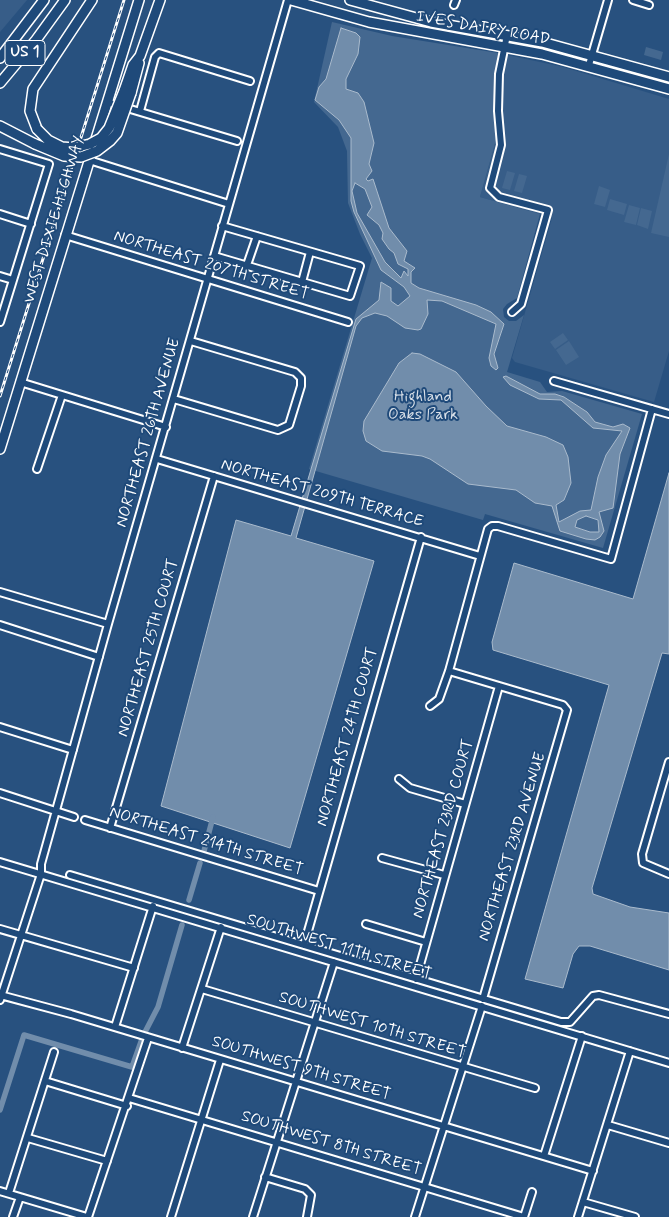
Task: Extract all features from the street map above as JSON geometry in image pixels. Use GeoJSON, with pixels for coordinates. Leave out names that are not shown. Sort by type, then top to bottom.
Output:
{"type":"FeatureCollection","features":[{"type":"Feature","properties":{"kind":"main road","name":"US 1"},"geometry":{"type":"LineString","coordinates":[[0,58],[44,0]]}},
{"type":"Feature","properties":{"kind":"main road","name":"US 1"},"geometry":{"type":"LineString","coordinates":[[0,83],[65,0]]}},
{"type":"Feature","properties":{"kind":"main road"},"geometry":{"type":"LineString","coordinates":[[92,0],[33,89],[30,108],[37,129],[48,140],[62,147],[74,148],[90,144],[109,128],[127,92]]}},
{"type":"Feature","properties":{"kind":"main road","name":"WEST DIXIE HIGHWAY"},"geometry":{"type":"LineString","coordinates":[[0,449],[139,0]]}},
{"type":"Feature","properties":{"kind":"main road"},"geometry":{"type":"LineString","coordinates":[[6,128],[35,144],[64,156],[82,157],[97,151],[110,141],[117,133],[127,92],[160,0]]}},
{"type":"Feature","properties":{"kind":"main road","name":"IVES DAIRY ROAD"},"geometry":{"type":"LineString","coordinates":[[290,0],[369,22],[505,47],[589,65],[669,89]]}},
{"type":"Feature","properties":{"kind":"main road","name":"IVES DAIRY ROAD"},"geometry":{"type":"LineString","coordinates":[[350,0],[422,20],[507,35],[592,55],[669,77]]}},
{"type":"Feature","properties":{"kind":"street","name":"NORTHEAST 26TH AVENUE"},"geometry":{"type":"LineString","coordinates":[[1,997],[41,874],[41,864],[108,624],[191,341],[222,226],[290,0]]}},
{"type":"Feature","properties":{"kind":"street"},"geometry":{"type":"LineString","coordinates":[[589,65],[608,0]]}},
{"type":"Feature","properties":{"kind":"street"},"geometry":{"type":"LineString","coordinates":[[633,0],[650,5]]}},
{"type":"Feature","properties":{"kind":"street"},"geometry":{"type":"LineString","coordinates":[[507,35],[498,88],[501,145],[490,188],[499,196],[548,210],[521,304],[512,312]]}},
{"type":"Feature","properties":{"kind":"street"},"geometry":{"type":"LineString","coordinates":[[140,111],[158,53],[250,81]]}},
{"type":"Feature","properties":{"kind":"street"},"geometry":{"type":"LineString","coordinates":[[107,102],[237,141]]}},
{"type":"Feature","properties":{"kind":"street"},"geometry":{"type":"LineString","coordinates":[[0,149],[49,164],[0,322]]}},
{"type":"Feature","properties":{"kind":"street"},"geometry":{"type":"LineString","coordinates":[[89,160],[229,204]]}},
{"type":"Feature","properties":{"kind":"street"},"geometry":{"type":"LineString","coordinates":[[0,214],[31,224]]}},
{"type":"Feature","properties":{"kind":"street"},"geometry":{"type":"LineString","coordinates":[[214,256],[350,296],[360,266],[222,226]]}},
{"type":"Feature","properties":{"kind":"street","name":"NORTHEAST 207TH STREET"},"geometry":{"type":"LineString","coordinates":[[65,235],[348,322]]}},
{"type":"Feature","properties":{"kind":"street"},"geometry":{"type":"LineString","coordinates":[[247,265],[257,236]]}},
{"type":"Feature","properties":{"kind":"street"},"geometry":{"type":"LineString","coordinates":[[302,282],[310,252]]}},
{"type":"Feature","properties":{"kind":"street"},"geometry":{"type":"LineString","coordinates":[[0,276],[13,280]]}},
{"type":"Feature","properties":{"kind":"street"},"geometry":{"type":"LineString","coordinates":[[174,399],[278,430],[289,425],[301,386],[300,378],[295,372],[191,341]]}},
{"type":"Feature","properties":{"kind":"street"},"geometry":{"type":"LineString","coordinates":[[554,381],[669,414]]}},
{"type":"Feature","properties":{"kind":"street"},"geometry":{"type":"LineString","coordinates":[[20,382],[166,428]]}},
{"type":"Feature","properties":{"kind":"street"},"geometry":{"type":"LineString","coordinates":[[37,469],[62,395]]}},
{"type":"Feature","properties":{"kind":"street"},"geometry":{"type":"LineString","coordinates":[[430,706],[439,699],[449,671],[486,534],[492,526],[610,559],[652,409]]}},
{"type":"Feature","properties":{"kind":"street","name":"NORTHEAST 209TH TERRACE"},"geometry":{"type":"LineString","coordinates":[[157,459],[304,501],[480,556]]}},
{"type":"Feature","properties":{"kind":"street","name":"NORTHEAST 25TH COURT"},"geometry":{"type":"LineString","coordinates":[[110,828],[214,476]]}},
{"type":"Feature","properties":{"kind":"street","name":"NORTHEAST 24TH COURT"},"geometry":{"type":"LineString","coordinates":[[304,945],[421,537]]}},
{"type":"Feature","properties":{"kind":"street"},"geometry":{"type":"LineString","coordinates":[[0,592],[108,624]]}},
{"type":"Feature","properties":{"kind":"street"},"geometry":{"type":"LineString","coordinates":[[0,625],[99,657]]}},
{"type":"Feature","properties":{"kind":"street"},"geometry":{"type":"LineString","coordinates":[[449,671],[499,686]]}},
{"type":"Feature","properties":{"kind":"street","name":"NORTHEAST 23RD AVENUE"},"geometry":{"type":"LineString","coordinates":[[415,1217],[463,1068],[517,877],[566,717],[567,710],[563,705],[499,686]]}},
{"type":"Feature","properties":{"kind":"street","name":"NORTHEAST 23RD COURT"},"geometry":{"type":"LineString","coordinates":[[416,979],[499,686]]}},
{"type":"Feature","properties":{"kind":"street"},"geometry":{"type":"LineString","coordinates":[[0,727],[73,750]]}},
{"type":"Feature","properties":{"kind":"street"},"geometry":{"type":"LineString","coordinates":[[669,762],[644,847],[643,863],[669,874]]}},
{"type":"Feature","properties":{"kind":"street"},"geometry":{"type":"LineString","coordinates":[[399,778],[410,788],[465,804]]}},
{"type":"Feature","properties":{"kind":"street"},"geometry":{"type":"LineString","coordinates":[[0,794],[74,817]]}},
{"type":"Feature","properties":{"kind":"street","name":"NORTHEAST 214TH STREET"},"geometry":{"type":"LineString","coordinates":[[85,820],[319,891]]}},
{"type":"Feature","properties":{"kind":"street"},"geometry":{"type":"LineString","coordinates":[[382,858],[444,875]]}},
{"type":"Feature","properties":{"kind":"street","name":"SOUTHWEST 11TH STREET"},"geometry":{"type":"LineString","coordinates":[[0,862],[153,906],[334,962],[482,1002],[669,1063]]}},
{"type":"Feature","properties":{"kind":"street"},"geometry":{"type":"LineString","coordinates":[[70,875],[416,979],[482,1002],[567,1023],[593,996],[599,995],[669,1014]]}},
{"type":"Feature","properties":{"kind":"street"},"geometry":{"type":"LineString","coordinates":[[115,1027],[153,906]]}},
{"type":"Feature","properties":{"kind":"street"},"geometry":{"type":"LineString","coordinates":[[366,924],[426,942]]}},
{"type":"Feature","properties":{"kind":"street"},"geometry":{"type":"LineString","coordinates":[[182,1048],[221,927]]}},
{"type":"Feature","properties":{"kind":"street"},"geometry":{"type":"LineString","coordinates":[[0,929],[134,968]]}},
{"type":"Feature","properties":{"kind":"street"},"geometry":{"type":"LineString","coordinates":[[253,1217],[334,962]]}},
{"type":"Feature","properties":{"kind":"street","name":"SOUTHWEST 10TH STREET"},"geometry":{"type":"LineString","coordinates":[[202,989],[534,1088]]}},
{"type":"Feature","properties":{"kind":"street","name":"SOUTHWEST 9TH STREET"},"geometry":{"type":"LineString","coordinates":[[1,997],[115,1027],[593,1171]]}},
{"type":"Feature","properties":{"kind":"street"},"geometry":{"type":"LineString","coordinates":[[544,1156],[582,1036]]}},
{"type":"Feature","properties":{"kind":"street"},"geometry":{"type":"LineString","coordinates":[[0,1191],[88,1217],[127,1106],[148,1038]]}},
{"type":"Feature","properties":{"kind":"street"},"geometry":{"type":"LineString","coordinates":[[578,1217],[630,1050]]}},
{"type":"Feature","properties":{"kind":"street"},"geometry":{"type":"LineString","coordinates":[[9,1193],[54,1052]]}},
{"type":"Feature","properties":{"kind":"street"},"geometry":{"type":"LineString","coordinates":[[171,1217],[220,1060]]}},
{"type":"Feature","properties":{"kind":"street"},"geometry":{"type":"LineString","coordinates":[[45,1081],[127,1106]]}},
{"type":"Feature","properties":{"kind":"street","name":"SOUTHWEST 8TH STREET"},"geometry":{"type":"LineString","coordinates":[[129,1098],[524,1217]]}},
{"type":"Feature","properties":{"kind":"street"},"geometry":{"type":"LineString","coordinates":[[608,1124],[669,1144]]}},
{"type":"Feature","properties":{"kind":"street"},"geometry":{"type":"LineString","coordinates":[[28,1138],[107,1161]]}},
{"type":"Feature","properties":{"kind":"street"},"geometry":{"type":"LineString","coordinates":[[265,1177],[305,1189],[311,1195],[307,1217]]}},
{"type":"Feature","properties":{"kind":"street"},"geometry":{"type":"LineString","coordinates":[[524,1217],[532,1192]]}},
{"type":"Feature","properties":{"kind":"street"},"geometry":{"type":"LineString","coordinates":[[13,1217],[20,1197]]}},
{"type":"Feature","properties":{"kind":"street"},"geometry":{"type":"LineString","coordinates":[[583,1202],[636,1217]]}},
{"type":"Feature","properties":{"kind":"shaded area"},"geometry":{"type":"Polygon","coordinates":[[[0,0],[27,0],[0,32],[0,0]]]}},
{"type":"Feature","properties":{"kind":"shaded area"},"geometry":{"type":"Polygon","coordinates":[[[341,28],[356,33],[360,37],[358,54],[346,79],[346,89],[358,93],[364,102],[374,143],[369,164],[372,171],[366,179],[368,181],[373,179],[389,228],[407,251],[404,261],[415,268],[411,272],[411,283],[419,288],[476,305],[491,312],[504,324],[494,354],[498,368],[496,370],[491,366],[489,358],[496,324],[442,301],[427,300],[428,314],[421,329],[418,330],[405,328],[387,316],[375,313],[362,318],[356,326],[296,538],[374,561],[290,848],[161,806],[236,520],[291,536],[356,319],[379,300],[381,282],[391,288],[391,301],[398,306],[410,296],[404,287],[381,270],[354,212],[351,201],[351,138],[339,120],[315,100],[319,87],[326,79],[341,28]],[[355,183],[352,191],[357,213],[385,262],[401,278],[404,271],[408,276],[408,269],[398,264],[394,253],[382,239],[383,233],[379,225],[367,215],[372,207],[365,189],[355,183]]]}},
{"type":"Feature","properties":{"kind":"shaded area"},"geometry":{"type":"Polygon","coordinates":[[[498,53],[563,67],[669,99],[669,351],[654,402],[515,362],[512,358],[552,218],[480,197],[498,133],[494,107],[498,53]]]}},
{"type":"Feature","properties":{"kind":"shaded area"},"geometry":{"type":"Polygon","coordinates":[[[412,353],[420,354],[456,372],[486,406],[507,426],[546,437],[563,445],[568,457],[571,483],[564,500],[556,505],[559,522],[580,511],[591,510],[598,477],[606,455],[622,431],[593,428],[561,400],[539,399],[510,385],[503,377],[506,376],[540,394],[555,394],[564,397],[587,412],[595,422],[613,427],[623,424],[630,428],[620,454],[613,508],[599,512],[604,531],[600,537],[595,540],[586,539],[560,531],[552,506],[535,503],[516,490],[468,484],[430,459],[422,456],[382,451],[366,441],[363,431],[364,421],[399,363],[412,353]],[[586,516],[577,520],[575,527],[590,532],[599,532],[598,520],[586,516]]]}},
{"type":"Feature","properties":{"kind":"shaded area"},"geometry":{"type":"Polygon","coordinates":[[[669,473],[669,654],[662,653],[592,888],[593,894],[630,907],[669,913],[669,970],[590,946],[579,946],[573,954],[563,988],[525,979],[609,685],[493,650],[492,642],[514,563],[633,599],[669,473]]]}},
{"type":"Feature","properties":{"kind":"green space","name":"Highland Oaks Park"},"geometry":{"type":"Polygon","coordinates":[[[332,22],[392,36],[498,53],[494,107],[498,133],[480,197],[540,214],[517,298],[503,309],[504,317],[509,321],[516,321],[524,315],[507,372],[540,382],[547,392],[562,391],[642,414],[603,548],[485,514],[483,520],[309,469],[372,258],[348,203],[347,151],[338,127],[314,102],[332,22]]]}},
{"type":"Feature","properties":{"kind":"green space"},"geometry":{"type":"Polygon","coordinates":[[[646,47],[663,52],[661,60],[644,55],[646,47]]]}},
{"type":"Feature","properties":{"kind":"green space"},"geometry":{"type":"Polygon","coordinates":[[[669,154],[669,237],[651,233],[669,154]]]}},
{"type":"Feature","properties":{"kind":"green space"},"geometry":{"type":"Polygon","coordinates":[[[507,171],[515,173],[510,190],[502,188],[507,171]]]}},
{"type":"Feature","properties":{"kind":"green space"},"geometry":{"type":"Polygon","coordinates":[[[519,174],[527,176],[522,193],[514,191],[519,174]]]}},
{"type":"Feature","properties":{"kind":"green space"},"geometry":{"type":"Polygon","coordinates":[[[599,186],[610,190],[605,207],[594,204],[599,186]]]}},
{"type":"Feature","properties":{"kind":"green space"},"geometry":{"type":"Polygon","coordinates":[[[610,199],[627,204],[624,215],[607,210],[610,199]]]}},
{"type":"Feature","properties":{"kind":"green space"},"geometry":{"type":"Polygon","coordinates":[[[629,205],[640,208],[636,225],[624,222],[629,205]]]}},
{"type":"Feature","properties":{"kind":"green space"},"geometry":{"type":"Polygon","coordinates":[[[641,208],[652,211],[648,229],[637,225],[641,208]]]}},
{"type":"Feature","properties":{"kind":"green space"},"geometry":{"type":"Polygon","coordinates":[[[563,333],[568,340],[555,349],[550,342],[563,333]]]}},
{"type":"Feature","properties":{"kind":"green space"},"geometry":{"type":"Polygon","coordinates":[[[569,341],[579,357],[566,365],[556,350],[569,341]]]}},
{"type":"Feature","properties":{"kind":"waterway"},"geometry":{"type":"LineString","coordinates":[[204,851],[213,817]]}},
{"type":"Feature","properties":{"kind":"waterway"},"geometry":{"type":"LineString","coordinates":[[189,900],[200,863]]}},
{"type":"Feature","properties":{"kind":"waterway"},"geometry":{"type":"LineString","coordinates":[[144,1034],[158,1007],[182,925]]}},
{"type":"Feature","properties":{"kind":"waterway"},"geometry":{"type":"LineString","coordinates":[[0,1110],[24,1035],[132,1067],[142,1039]]}},
{"type":"Feature","properties":{"kind":"railway"},"geometry":{"type":"LineString","coordinates":[[0,396],[124,0]]}}]}
